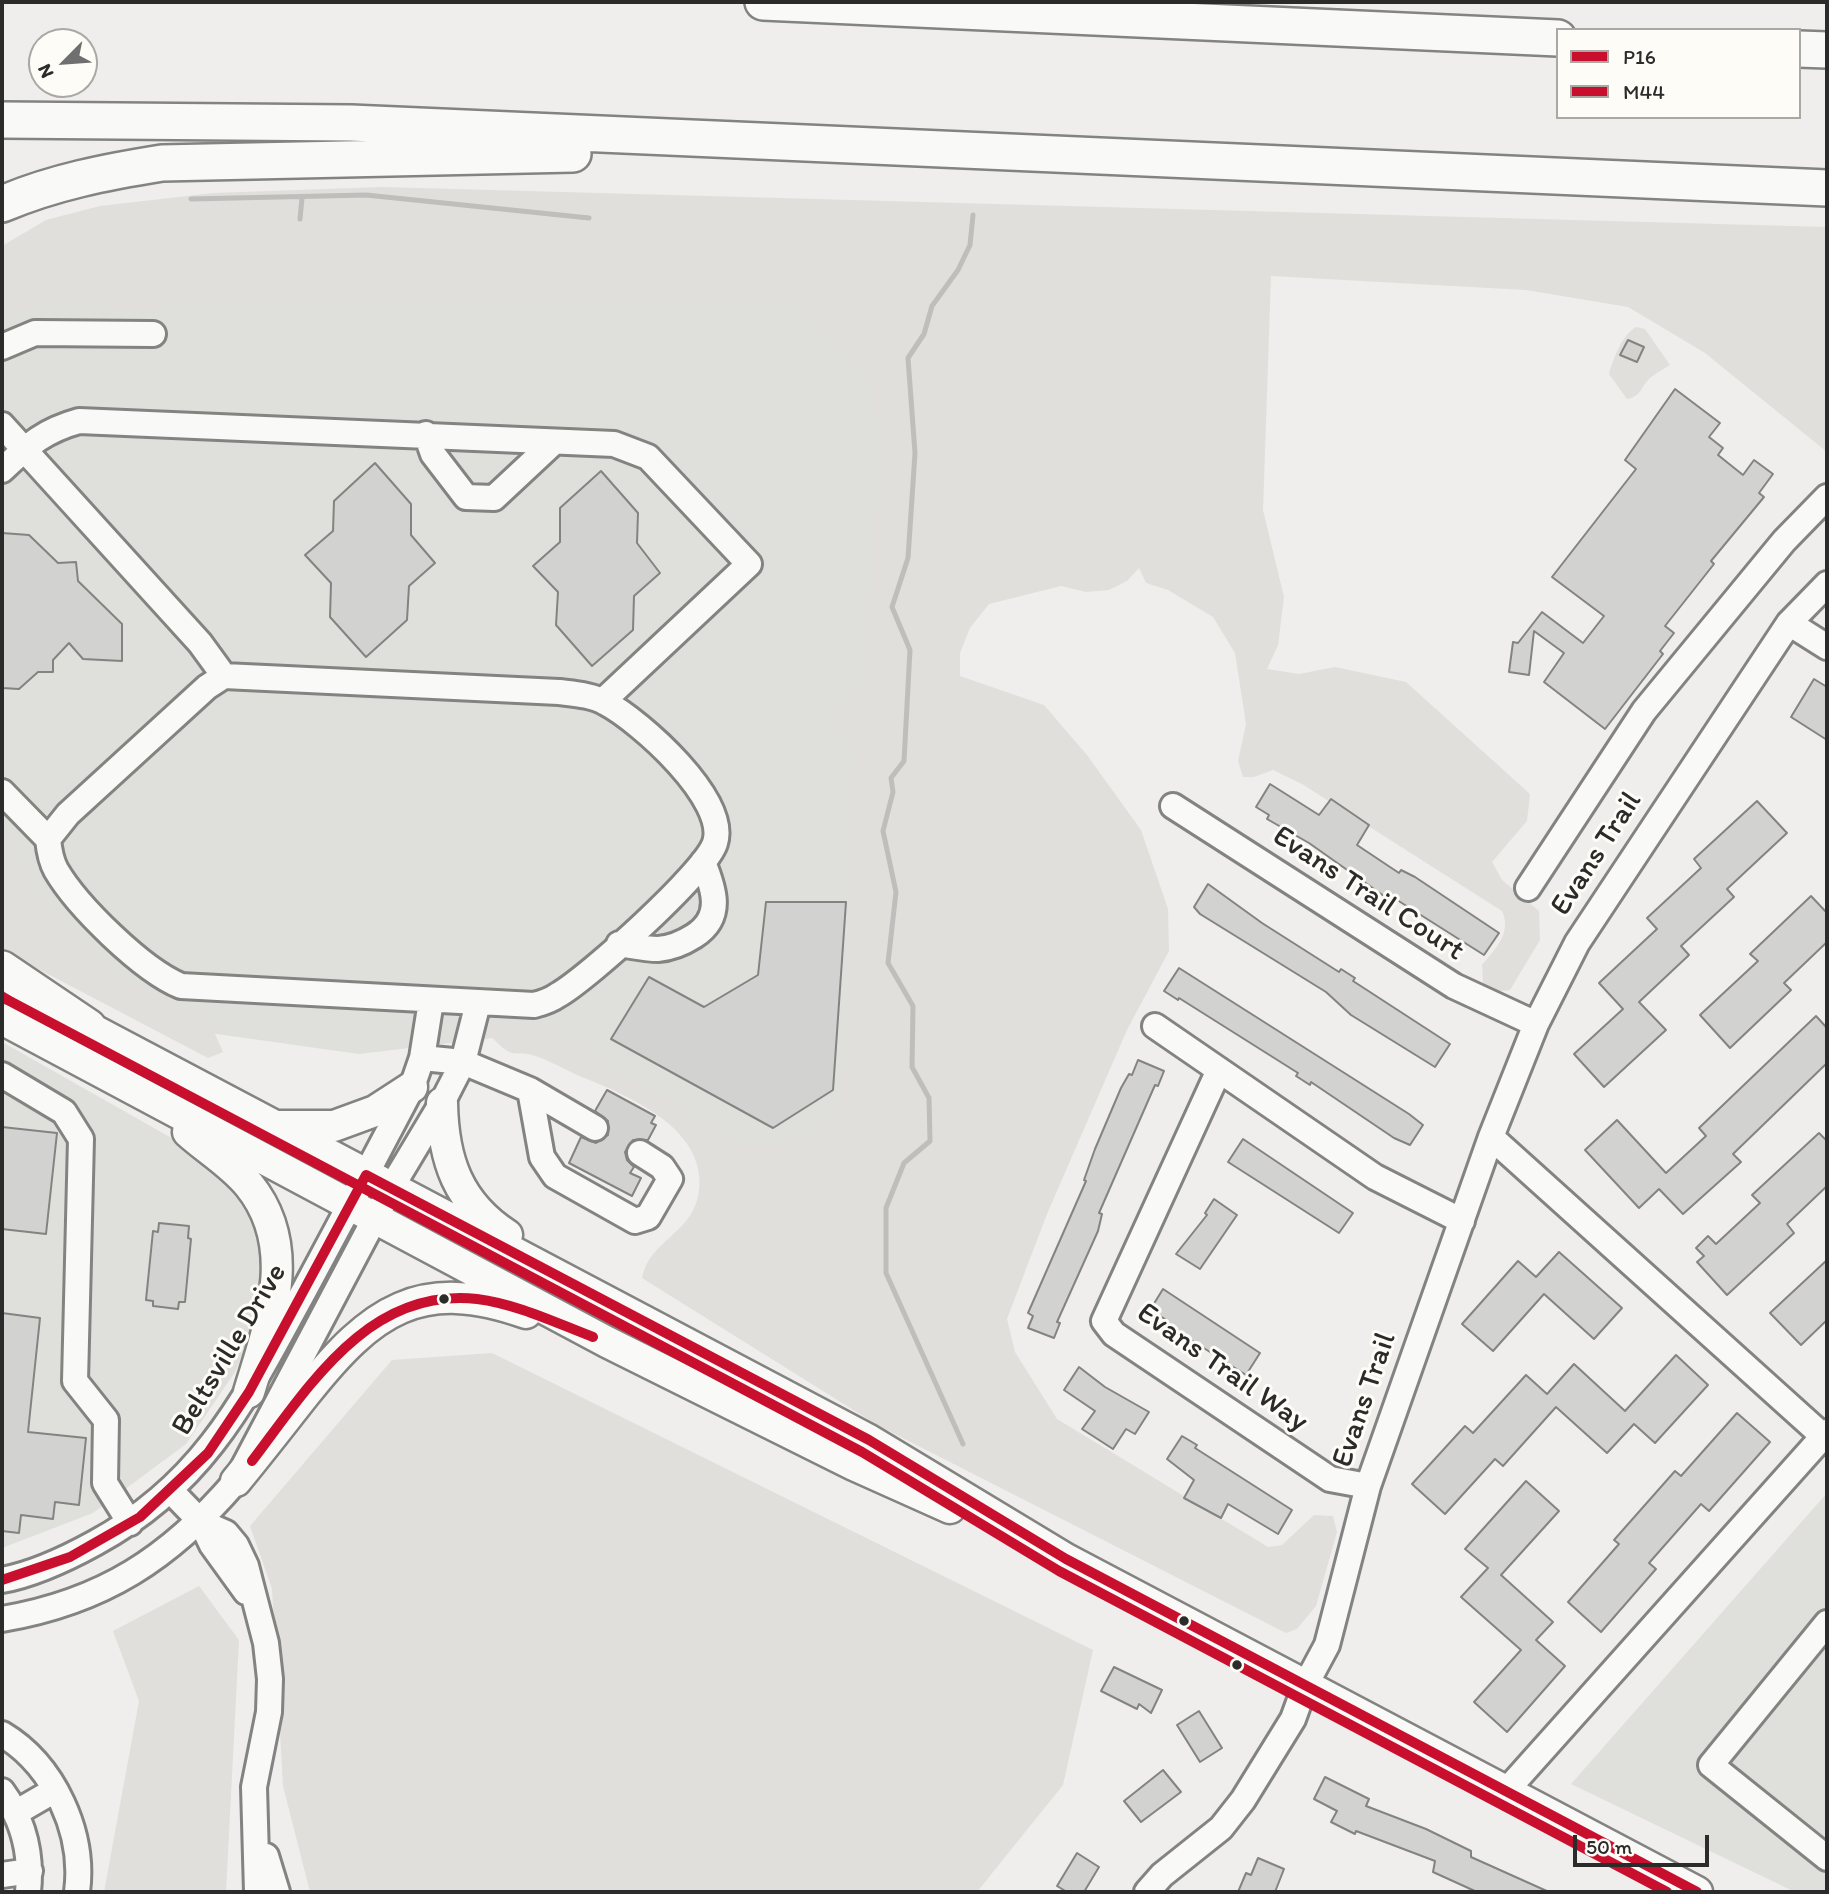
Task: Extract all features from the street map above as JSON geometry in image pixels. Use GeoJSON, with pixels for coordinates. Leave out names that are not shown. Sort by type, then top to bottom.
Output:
{"type":"FeatureCollection","features":[{"type":"Feature","properties":{"kind":"highway"},"geometry":{"type":"LineString","coordinates":[[763,2],[1556,38]]}},
{"type":"Feature","properties":{"kind":"highway"},"geometry":{"type":"LineString","coordinates":[[1801,49],[1827,50]]}},
{"type":"Feature","properties":{"kind":"highway"},"geometry":{"type":"LineString","coordinates":[[2,120],[351,122],[1827,188]]}},
{"type":"Feature","properties":{"kind":"highway"},"geometry":{"type":"LineString","coordinates":[[2,204],[45,186],[100,172],[162,163],[937,149]]}},
{"type":"Feature","properties":{"kind":"highway"},"geometry":{"type":"LineString","coordinates":[[2,968],[88,1027]]}},
{"type":"Feature","properties":{"kind":"main road"},"geometry":{"type":"LineString","coordinates":[[2,981],[869,1440],[1066,1559],[1697,1892]]}},
{"type":"Feature","properties":{"kind":"main road"},"geometry":{"type":"LineString","coordinates":[[2,1019],[607,1342],[854,1465],[1066,1559]]}},
{"type":"Feature","properties":{"kind":"main road"},"geometry":{"type":"LineString","coordinates":[[276,1126],[334,1126],[375,1111],[412,1087]]}},
{"type":"Feature","properties":{"kind":"main road"},"geometry":{"type":"LineString","coordinates":[[145,1095],[242,1177],[260,1202],[270,1226],[278,1273],[276,1301],[249,1392]]}},
{"type":"Feature","properties":{"kind":"main road"},"geometry":{"type":"LineString","coordinates":[[442,1103],[443,1139],[449,1162],[472,1205],[492,1225],[625,1312]]}},
{"type":"Feature","properties":{"kind":"main road"},"geometry":{"type":"LineString","coordinates":[[236,1481],[347,1343],[368,1327],[413,1302],[436,1298],[474,1298],[506,1306],[607,1342]]}},
{"type":"Feature","properties":{"kind":"street"},"geometry":{"type":"LineString","coordinates":[[2,346],[35,334],[153,334]]}},
{"type":"Feature","properties":{"kind":"street"},"geometry":{"type":"LineString","coordinates":[[2,470],[52,429],[79,421],[614,444],[648,457],[748,564],[603,701]]}},
{"type":"Feature","properties":{"kind":"street"},"geometry":{"type":"LineString","coordinates":[[2,425],[196,638],[224,676]]}},
{"type":"Feature","properties":{"kind":"street"},"geometry":{"type":"LineString","coordinates":[[426,434],[433,454],[466,497],[494,498],[554,442]]}},
{"type":"Feature","properties":{"kind":"street"},"geometry":{"type":"LineString","coordinates":[[1528,888],[1644,711],[1784,541],[1827,497]]}},
{"type":"Feature","properties":{"kind":"street","name":"Evans Trail"},"geometry":{"type":"LineString","coordinates":[[1162,1886],[1221,1828],[1243,1800],[1293,1719],[1327,1645],[1368,1486],[1491,1137],[1536,1024],[1577,943],[1789,623],[1827,584]]}},
{"type":"Feature","properties":{"kind":"street"},"geometry":{"type":"LineString","coordinates":[[1789,623],[1827,647]]}},
{"type":"Feature","properties":{"kind":"street"},"geometry":{"type":"LineString","coordinates":[[2,792],[48,839],[55,869],[78,898],[140,963],[159,977],[181,986],[431,1001],[534,1006],[544,1002],[575,983],[703,862],[715,844],[717,828],[709,804],[691,778],[632,718],[603,701],[559,692],[224,676],[207,687],[68,814],[48,839]]}},
{"type":"Feature","properties":{"kind":"street","name":"Evans Trail Court"},"geometry":{"type":"LineString","coordinates":[[1173,806],[1454,986],[1536,1024]]}},
{"type":"Feature","properties":{"kind":"street"},"geometry":{"type":"LineString","coordinates":[[619,944],[665,948],[685,942],[703,930],[712,916],[715,902],[714,889],[703,862]]}},
{"type":"Feature","properties":{"kind":"street"},"geometry":{"type":"LineString","coordinates":[[379,1182],[422,1058],[431,1001]]}},
{"type":"Feature","properties":{"kind":"street"},"geometry":{"type":"LineString","coordinates":[[379,1182],[442,1103],[463,1062],[478,1003]]}},
{"type":"Feature","properties":{"kind":"street"},"geometry":{"type":"LineString","coordinates":[[1155,1026],[1375,1177],[1462,1221]]}},
{"type":"Feature","properties":{"kind":"street"},"geometry":{"type":"LineString","coordinates":[[422,1058],[463,1062],[530,1090],[595,1128]]}},
{"type":"Feature","properties":{"kind":"street","name":"Evans Trail Way"},"geometry":{"type":"LineString","coordinates":[[1219,1070],[1104,1321],[1114,1334],[1330,1479],[1368,1486]]}},
{"type":"Feature","properties":{"kind":"street"},"geometry":{"type":"LineString","coordinates":[[2,1075],[64,1112],[81,1139],[75,1381],[106,1420],[104,1483],[130,1523]]}},
{"type":"Feature","properties":{"kind":"street"},"geometry":{"type":"LineString","coordinates":[[530,1090],[542,1157],[555,1176],[635,1221],[648,1217],[670,1179],[662,1167],[640,1153]]}},
{"type":"Feature","properties":{"kind":"street"},"geometry":{"type":"LineString","coordinates":[[1491,1137],[1825,1434],[1506,1791]]}},
{"type":"Feature","properties":{"kind":"street","name":"Beltsville Drive"},"geometry":{"type":"LineString","coordinates":[[2,1580],[70,1557],[130,1523],[171,1490],[208,1453],[249,1392],[379,1182]]}},
{"type":"Feature","properties":{"kind":"street","name":"Beltsville Drive"},"geometry":{"type":"LineString","coordinates":[[2,1619],[69,1604],[105,1587],[170,1548],[201,1522],[236,1481],[363,1210]]}},
{"type":"Feature","properties":{"kind":"street"},"geometry":{"type":"LineString","coordinates":[[171,1490],[201,1522],[212,1545],[253,1601],[266,1643],[270,1679],[269,1712],[254,1787],[257,1892]]}},
{"type":"Feature","properties":{"kind":"street"},"geometry":{"type":"LineString","coordinates":[[1827,1623],[1711,1765],[1827,1858]]}},
{"type":"Feature","properties":{"kind":"street"},"geometry":{"type":"LineString","coordinates":[[2,1734],[24,1751],[55,1790],[72,1825],[80,1875],[77,1892]]}},
{"type":"Feature","properties":{"kind":"street"},"geometry":{"type":"LineString","coordinates":[[17,1812],[55,1790]]}},
{"type":"Feature","properties":{"kind":"street"},"geometry":{"type":"LineString","coordinates":[[2,1791],[17,1812],[29,1882],[2,1875]]}},
{"type":"Feature","properties":{"kind":"street"},"geometry":{"type":"LineString","coordinates":[[255,1814],[277,1892]]}},
{"type":"Feature","properties":{"kind":"shaded area"},"geometry":{"type":"Polygon","coordinates":[[[382,187],[1827,227],[1827,452],[1705,353],[1628,307],[1526,290],[1271,276],[1263,510],[1284,597],[1278,645],[1267,669],[1299,674],[1335,667],[1406,682],[1530,794],[1527,821],[1492,862],[1502,880],[1539,911],[1540,940],[1510,990],[1493,992],[1483,983],[1482,965],[1504,933],[1505,919],[1502,911],[1302,784],[1273,770],[1254,777],[1243,777],[1238,761],[1246,724],[1235,653],[1213,617],[1168,590],[1146,583],[1139,568],[1127,581],[1109,590],[1086,592],[1061,586],[989,604],[970,628],[960,653],[960,676],[1044,705],[1087,755],[1141,830],[1168,909],[1169,951],[1127,1030],[1047,1214],[1007,1319],[1015,1352],[1057,1419],[1268,1547],[1282,1545],[1314,1515],[1333,1516],[1337,1532],[1316,1606],[1297,1629],[1286,1633],[879,1426],[642,1278],[652,1255],[678,1230],[693,1210],[698,1197],[699,1173],[692,1152],[679,1134],[662,1118],[641,1104],[541,1058],[509,1052],[488,1033],[491,1023],[516,1017],[543,1015],[574,1044],[735,1139],[769,1147],[824,1125],[842,1095],[851,834],[842,787],[855,757],[828,727],[861,678],[881,437],[869,386],[826,332],[794,305],[736,305],[710,301],[181,301],[164,310],[41,306],[2,315],[2,246],[46,220],[100,206],[213,193],[382,187]]]}},
{"type":"Feature","properties":{"kind":"shaded area"},"geometry":{"type":"Polygon","coordinates":[[[914,283],[964,1197],[758,1179],[610,1081],[501,1037],[359,1054],[188,1030],[2,912],[2,285],[914,283]]]}},
{"type":"Feature","properties":{"kind":"shaded area"},"geometry":{"type":"Polygon","coordinates":[[[1636,327],[1645,329],[1670,365],[1651,377],[1635,396],[1627,399],[1609,374],[1622,341],[1636,327]]]}},
{"type":"Feature","properties":{"kind":"shaded area"},"geometry":{"type":"Polygon","coordinates":[[[2,824],[12,835],[18,865],[69,933],[107,965],[161,1000],[195,1013],[211,1025],[223,1052],[208,1058],[2,950],[2,824]]]}},
{"type":"Feature","properties":{"kind":"shaded area"},"geometry":{"type":"Polygon","coordinates":[[[2,1042],[200,1154],[229,1182],[257,1221],[265,1260],[264,1306],[235,1372],[186,1444],[93,1513],[2,1548],[2,1042]]]}},
{"type":"Feature","properties":{"kind":"shaded area"},"geometry":{"type":"Polygon","coordinates":[[[492,1353],[1093,1650],[1063,1785],[977,1892],[310,1892],[283,1786],[272,1589],[250,1526],[392,1360],[492,1353]]]}},
{"type":"Feature","properties":{"kind":"shaded area"},"geometry":{"type":"Polygon","coordinates":[[[1827,1493],[1827,1892],[1795,1892],[1571,1784],[1827,1493]]]}},
{"type":"Feature","properties":{"kind":"shaded area"},"geometry":{"type":"Polygon","coordinates":[[[199,1586],[239,1640],[226,1892],[104,1892],[139,1701],[113,1631],[199,1586]]]}},
{"type":"Feature","properties":{"kind":"building"},"geometry":{"type":"Polygon","coordinates":[[[1628,340],[1644,347],[1637,362],[1620,355],[1628,340]]]}},
{"type":"Feature","properties":{"kind":"building"},"geometry":{"type":"Polygon","coordinates":[[[1675,389],[1720,423],[1709,437],[1723,448],[1718,455],[1743,475],[1754,460],[1773,474],[1759,493],[1764,497],[1711,561],[1714,564],[1665,626],[1674,633],[1660,651],[1663,654],[1605,729],[1544,682],[1564,653],[1534,631],[1529,675],[1509,672],[1513,642],[1518,643],[1542,612],[1583,643],[1604,616],[1552,577],[1636,469],[1625,460],[1675,389]]]}},
{"type":"Feature","properties":{"kind":"building"},"geometry":{"type":"Polygon","coordinates":[[[375,463],[411,504],[411,535],[435,563],[409,586],[407,620],[366,657],[330,617],[331,583],[305,555],[333,531],[334,501],[375,463]]]}},
{"type":"Feature","properties":{"kind":"building"},"geometry":{"type":"Polygon","coordinates":[[[601,471],[638,513],[637,543],[660,573],[634,596],[633,630],[592,666],[556,625],[558,592],[533,566],[560,542],[560,508],[601,471]]]}},
{"type":"Feature","properties":{"kind":"building"},"geometry":{"type":"Polygon","coordinates":[[[2,533],[29,535],[58,563],[76,562],[78,581],[122,624],[122,661],[83,659],[69,643],[53,660],[53,672],[38,672],[19,689],[2,688],[2,533]]]}},
{"type":"Feature","properties":{"kind":"building"},"geometry":{"type":"Polygon","coordinates":[[[1814,679],[1827,687],[1827,740],[1791,717],[1814,679]]]}},
{"type":"Feature","properties":{"kind":"building"},"geometry":{"type":"Polygon","coordinates":[[[1270,784],[1319,815],[1331,799],[1369,825],[1357,845],[1399,873],[1401,870],[1415,877],[1499,933],[1484,955],[1386,893],[1384,896],[1309,843],[1267,819],[1269,815],[1256,807],[1270,784]]]}},
{"type":"Feature","properties":{"kind":"building"},"geometry":{"type":"Polygon","coordinates":[[[1757,801],[1787,833],[1727,889],[1734,897],[1681,946],[1689,955],[1639,1002],[1666,1030],[1604,1087],[1574,1054],[1623,1009],[1599,983],[1657,929],[1647,918],[1701,868],[1694,859],[1757,801]]]}},
{"type":"Feature","properties":{"kind":"building"},"geometry":{"type":"Polygon","coordinates":[[[1208,884],[1262,923],[1339,972],[1341,969],[1355,978],[1353,981],[1450,1044],[1435,1067],[1351,1015],[1326,992],[1200,914],[1194,907],[1208,884]]]}},
{"type":"Feature","properties":{"kind":"building"},"geometry":{"type":"Polygon","coordinates":[[[1811,896],[1827,913],[1827,942],[1784,983],[1791,990],[1730,1048],[1700,1015],[1758,961],[1750,954],[1811,896]]]}},
{"type":"Feature","properties":{"kind":"building"},"geometry":{"type":"Polygon","coordinates":[[[766,902],[846,902],[833,1090],[773,1128],[611,1039],[649,977],[704,1007],[758,975],[766,902]]]}},
{"type":"Feature","properties":{"kind":"building"},"geometry":{"type":"Polygon","coordinates":[[[1179,968],[1409,1114],[1423,1125],[1410,1145],[1394,1138],[1311,1082],[1310,1085],[1296,1076],[1298,1073],[1164,991],[1179,968]]]}},
{"type":"Feature","properties":{"kind":"building"},"geometry":{"type":"Polygon","coordinates":[[[1816,1016],[1827,1028],[1827,1063],[1733,1154],[1741,1162],[1683,1214],[1659,1189],[1639,1208],[1585,1150],[1617,1120],[1666,1173],[1706,1136],[1699,1128],[1816,1016]]]}},
{"type":"Feature","properties":{"kind":"building"},"geometry":{"type":"Polygon","coordinates":[[[1138,1060],[1164,1071],[1158,1086],[1155,1085],[1099,1213],[1102,1214],[1098,1231],[1057,1322],[1060,1323],[1054,1338],[1028,1328],[1033,1316],[1028,1313],[1086,1181],[1084,1180],[1095,1149],[1121,1088],[1129,1074],[1132,1075],[1138,1060]]]}},
{"type":"Feature","properties":{"kind":"building"},"geometry":{"type":"Polygon","coordinates":[[[607,1090],[655,1116],[651,1123],[656,1125],[648,1140],[633,1140],[625,1152],[627,1160],[634,1167],[630,1173],[641,1178],[632,1196],[569,1163],[581,1137],[596,1143],[608,1135],[608,1121],[595,1111],[607,1090]]]}},
{"type":"Feature","properties":{"kind":"building"},"geometry":{"type":"Polygon","coordinates":[[[2,1127],[57,1133],[46,1234],[2,1229],[2,1127]]]}},
{"type":"Feature","properties":{"kind":"building"},"geometry":{"type":"Polygon","coordinates":[[[1819,1133],[1827,1141],[1827,1186],[1787,1224],[1794,1233],[1727,1295],[1697,1262],[1704,1256],[1696,1248],[1708,1236],[1716,1244],[1760,1203],[1752,1195],[1819,1133]]]}},
{"type":"Feature","properties":{"kind":"building"},"geometry":{"type":"Polygon","coordinates":[[[1243,1139],[1353,1213],[1339,1233],[1228,1162],[1243,1139]]]}},
{"type":"Feature","properties":{"kind":"building"},"geometry":{"type":"Polygon","coordinates":[[[1214,1199],[1237,1215],[1200,1269],[1176,1254],[1207,1215],[1205,1213],[1214,1199]]]}},
{"type":"Feature","properties":{"kind":"building"},"geometry":{"type":"Polygon","coordinates":[[[159,1223],[189,1226],[188,1238],[191,1239],[185,1302],[179,1302],[178,1309],[153,1306],[153,1301],[146,1300],[153,1231],[158,1232],[159,1223]]]}},
{"type":"Feature","properties":{"kind":"building"},"geometry":{"type":"Polygon","coordinates":[[[1559,1252],[1622,1308],[1594,1339],[1544,1294],[1493,1351],[1462,1324],[1518,1261],[1536,1277],[1559,1252]]]}},
{"type":"Feature","properties":{"kind":"building"},"geometry":{"type":"Polygon","coordinates":[[[1827,1260],[1827,1320],[1801,1345],[1770,1313],[1827,1260]]]}},
{"type":"Feature","properties":{"kind":"building"},"geometry":{"type":"Polygon","coordinates":[[[1163,1289],[1260,1353],[1246,1375],[1163,1322],[1165,1319],[1150,1310],[1163,1289]]]}},
{"type":"Feature","properties":{"kind":"building"},"geometry":{"type":"Polygon","coordinates":[[[2,1313],[40,1318],[28,1432],[86,1438],[79,1505],[55,1502],[53,1519],[21,1515],[19,1533],[2,1531],[2,1313]]]}},
{"type":"Feature","properties":{"kind":"building"},"geometry":{"type":"Polygon","coordinates":[[[1676,1355],[1708,1385],[1655,1443],[1634,1424],[1607,1453],[1556,1407],[1503,1466],[1495,1459],[1445,1514],[1412,1484],[1465,1426],[1473,1433],[1526,1375],[1547,1394],[1574,1364],[1625,1411],[1676,1355]]]}},
{"type":"Feature","properties":{"kind":"building"},"geometry":{"type":"Polygon","coordinates":[[[1079,1367],[1105,1387],[1149,1412],[1135,1434],[1126,1429],[1113,1449],[1082,1429],[1095,1411],[1064,1390],[1079,1367]]]}},
{"type":"Feature","properties":{"kind":"building"},"geometry":{"type":"Polygon","coordinates":[[[1737,1413],[1770,1442],[1709,1511],[1701,1504],[1649,1563],[1656,1569],[1601,1632],[1568,1602],[1619,1544],[1614,1540],[1675,1471],[1681,1476],[1737,1413]]]}},
{"type":"Feature","properties":{"kind":"building"},"geometry":{"type":"Polygon","coordinates":[[[1182,1436],[1197,1445],[1195,1448],[1292,1510],[1278,1534],[1228,1504],[1221,1518],[1184,1498],[1194,1480],[1167,1459],[1182,1436]]]}},
{"type":"Feature","properties":{"kind":"building"},"geometry":{"type":"Polygon","coordinates":[[[1526,1481],[1559,1511],[1501,1575],[1553,1622],[1536,1640],[1565,1666],[1507,1732],[1474,1702],[1521,1650],[1461,1597],[1488,1568],[1465,1549],[1526,1481]]]}},
{"type":"Feature","properties":{"kind":"building"},"geometry":{"type":"Polygon","coordinates":[[[1114,1667],[1162,1690],[1151,1713],[1139,1704],[1137,1709],[1101,1691],[1114,1667]]]}},
{"type":"Feature","properties":{"kind":"building"},"geometry":{"type":"Polygon","coordinates":[[[1199,1711],[1222,1748],[1200,1762],[1177,1725],[1199,1711]]]}},
{"type":"Feature","properties":{"kind":"building"},"geometry":{"type":"Polygon","coordinates":[[[1163,1770],[1181,1792],[1141,1822],[1124,1801],[1163,1770]]]}},
{"type":"Feature","properties":{"kind":"building"},"geometry":{"type":"Polygon","coordinates":[[[1325,1777],[1369,1799],[1366,1806],[1426,1829],[1471,1851],[1471,1857],[1549,1892],[1477,1892],[1433,1872],[1435,1861],[1356,1831],[1355,1834],[1331,1822],[1337,1811],[1314,1799],[1325,1777]]]}},
{"type":"Feature","properties":{"kind":"building"},"geometry":{"type":"Polygon","coordinates":[[[1077,1853],[1099,1867],[1084,1892],[1067,1892],[1057,1886],[1077,1853]]]}},
{"type":"Feature","properties":{"kind":"building"},"geometry":{"type":"Polygon","coordinates":[[[1258,1858],[1284,1869],[1275,1892],[1238,1892],[1246,1873],[1251,1875],[1258,1858]]]}},
{"type":"Feature","properties":{"kind":"waterway"},"geometry":{"type":"LineString","coordinates":[[191,199],[366,195],[589,218]]}},
{"type":"Feature","properties":{"kind":"waterway"},"geometry":{"type":"LineString","coordinates":[[300,219],[302,198]]}},
{"type":"Feature","properties":{"kind":"waterway"},"geometry":{"type":"LineString","coordinates":[[963,1444],[886,1273],[886,1208],[904,1163],[930,1141],[929,1098],[912,1067],[913,1006],[888,963],[896,892],[883,831],[893,792],[891,778],[904,761],[910,650],[892,607],[908,558],[915,453],[908,358],[924,334],[932,306],[958,270],[970,245],[973,215]]}},
{"type":"Feature","properties":{"kind":"transit line","name":"M44"},"geometry":{"type":"LineString","coordinates":[[2,997],[862,1452],[1059,1571],[1667,1892]]}},
{"type":"Feature","properties":{"kind":"transit line","name":"P16"},"geometry":{"type":"LineString","coordinates":[[2,1580],[70,1557],[140,1517],[208,1453],[249,1392],[366,1175],[869,1440],[1066,1559],[1697,1892]]}},
{"type":"Feature","properties":{"kind":"transit line","name":"P16"},"geometry":{"type":"LineString","coordinates":[[252,1461],[296,1402],[345,1347],[373,1325],[404,1309],[439,1299],[492,1301],[593,1337]]}}]}
